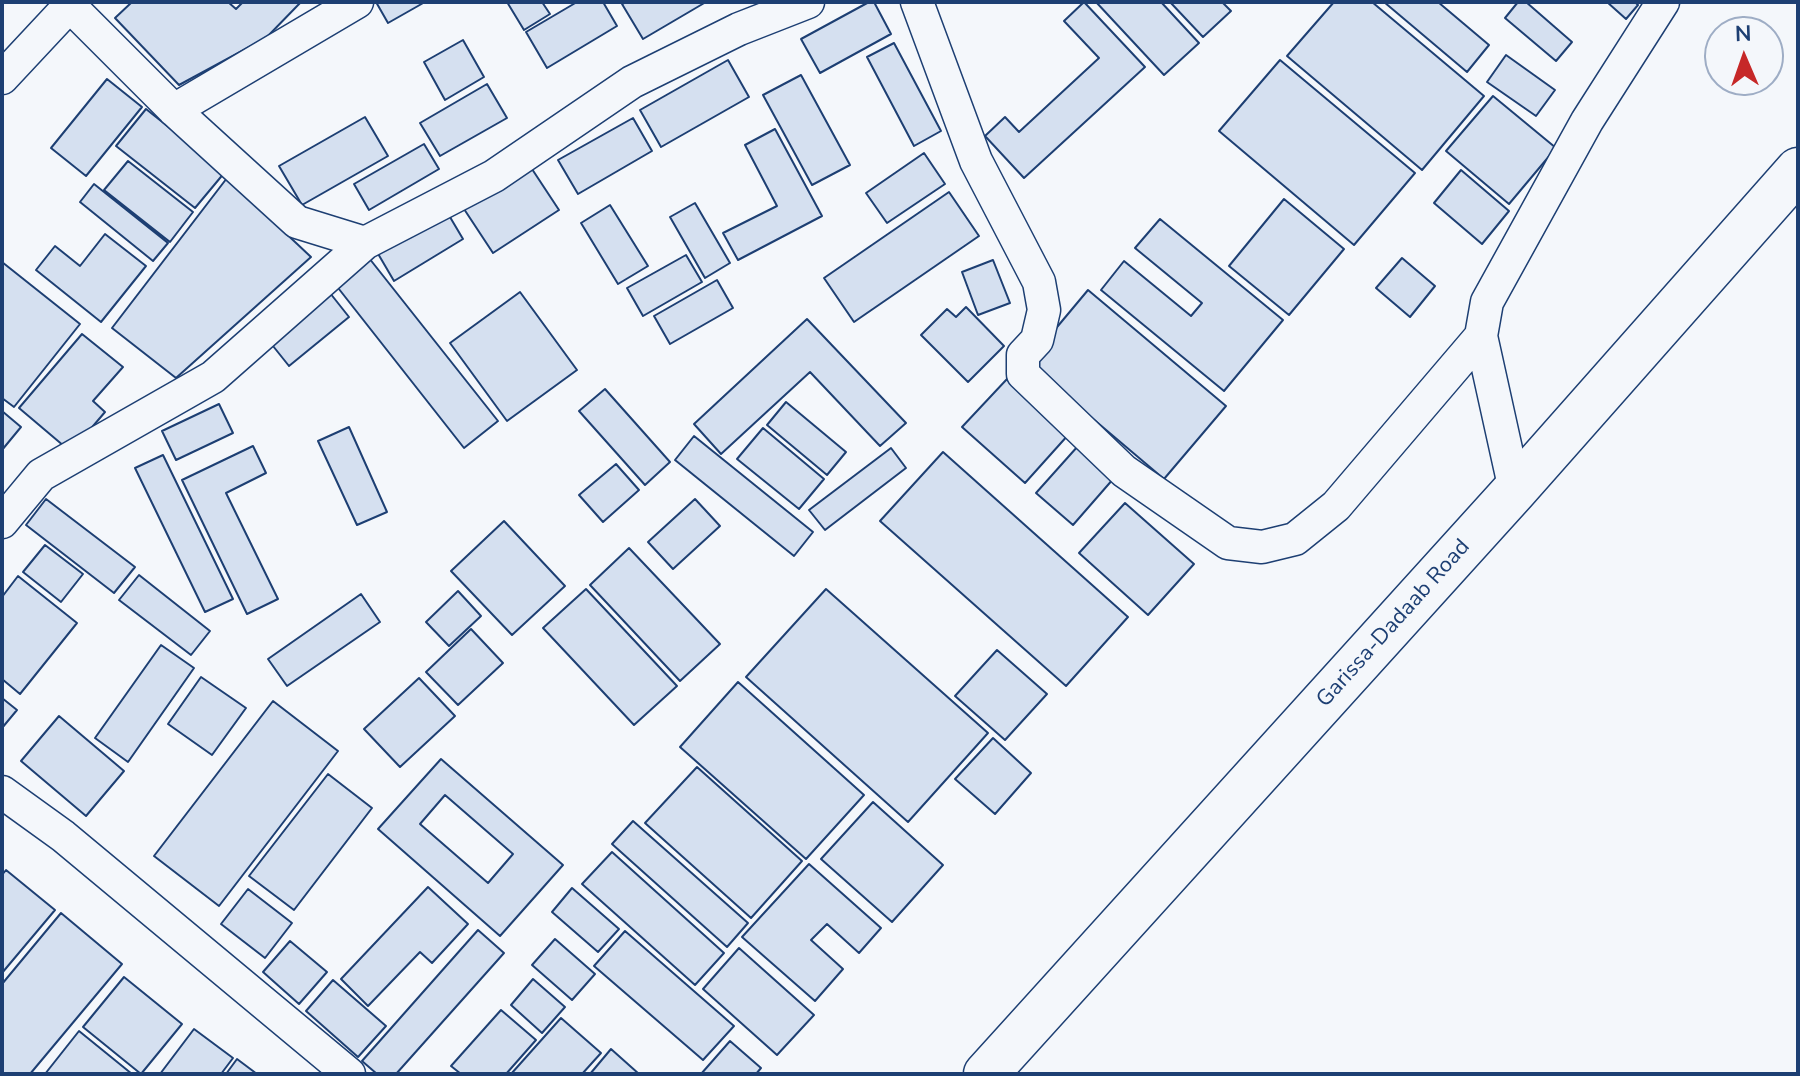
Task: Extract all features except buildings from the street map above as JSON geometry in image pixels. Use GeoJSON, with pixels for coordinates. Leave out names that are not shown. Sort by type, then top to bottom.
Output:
{"type":"FeatureCollection","features":[{"type":"Feature","properties":{"kind":"highway","name":"Garissa-Dadaab Road"},"geometry":{"type":"LineString","coordinates":[[986,1074],[1515,490],[1798,170]]}},
{"type":"Feature","properties":{"kind":"street"},"geometry":{"type":"LineString","coordinates":[[174,110],[357,2]]}},
{"type":"Feature","properties":{"kind":"street"},"geometry":{"type":"LineString","coordinates":[[2,522],[41,475],[213,377],[365,243],[494,176],[632,82],[739,29],[808,2]]}},
{"type":"Feature","properties":{"kind":"street"},"geometry":{"type":"LineString","coordinates":[[917,2],[976,161],[1039,282],[1044,310],[1037,340],[1023,355],[1023,374],[1124,471],[1228,543],[1262,547],[1295,539],[1336,506],[1481,336]]}},
{"type":"Feature","properties":{"kind":"street"},"geometry":{"type":"LineString","coordinates":[[1515,490],[1481,336],[1487,302],[1587,121],[1663,2]]}},
{"type":"Feature","properties":{"kind":"street"},"geometry":{"type":"LineString","coordinates":[[2,78],[71,4],[174,110],[297,222],[365,243]]}},
{"type":"Feature","properties":{"kind":"street"},"geometry":{"type":"LineString","coordinates":[[2,792],[63,836],[349,1074]]}}]}
